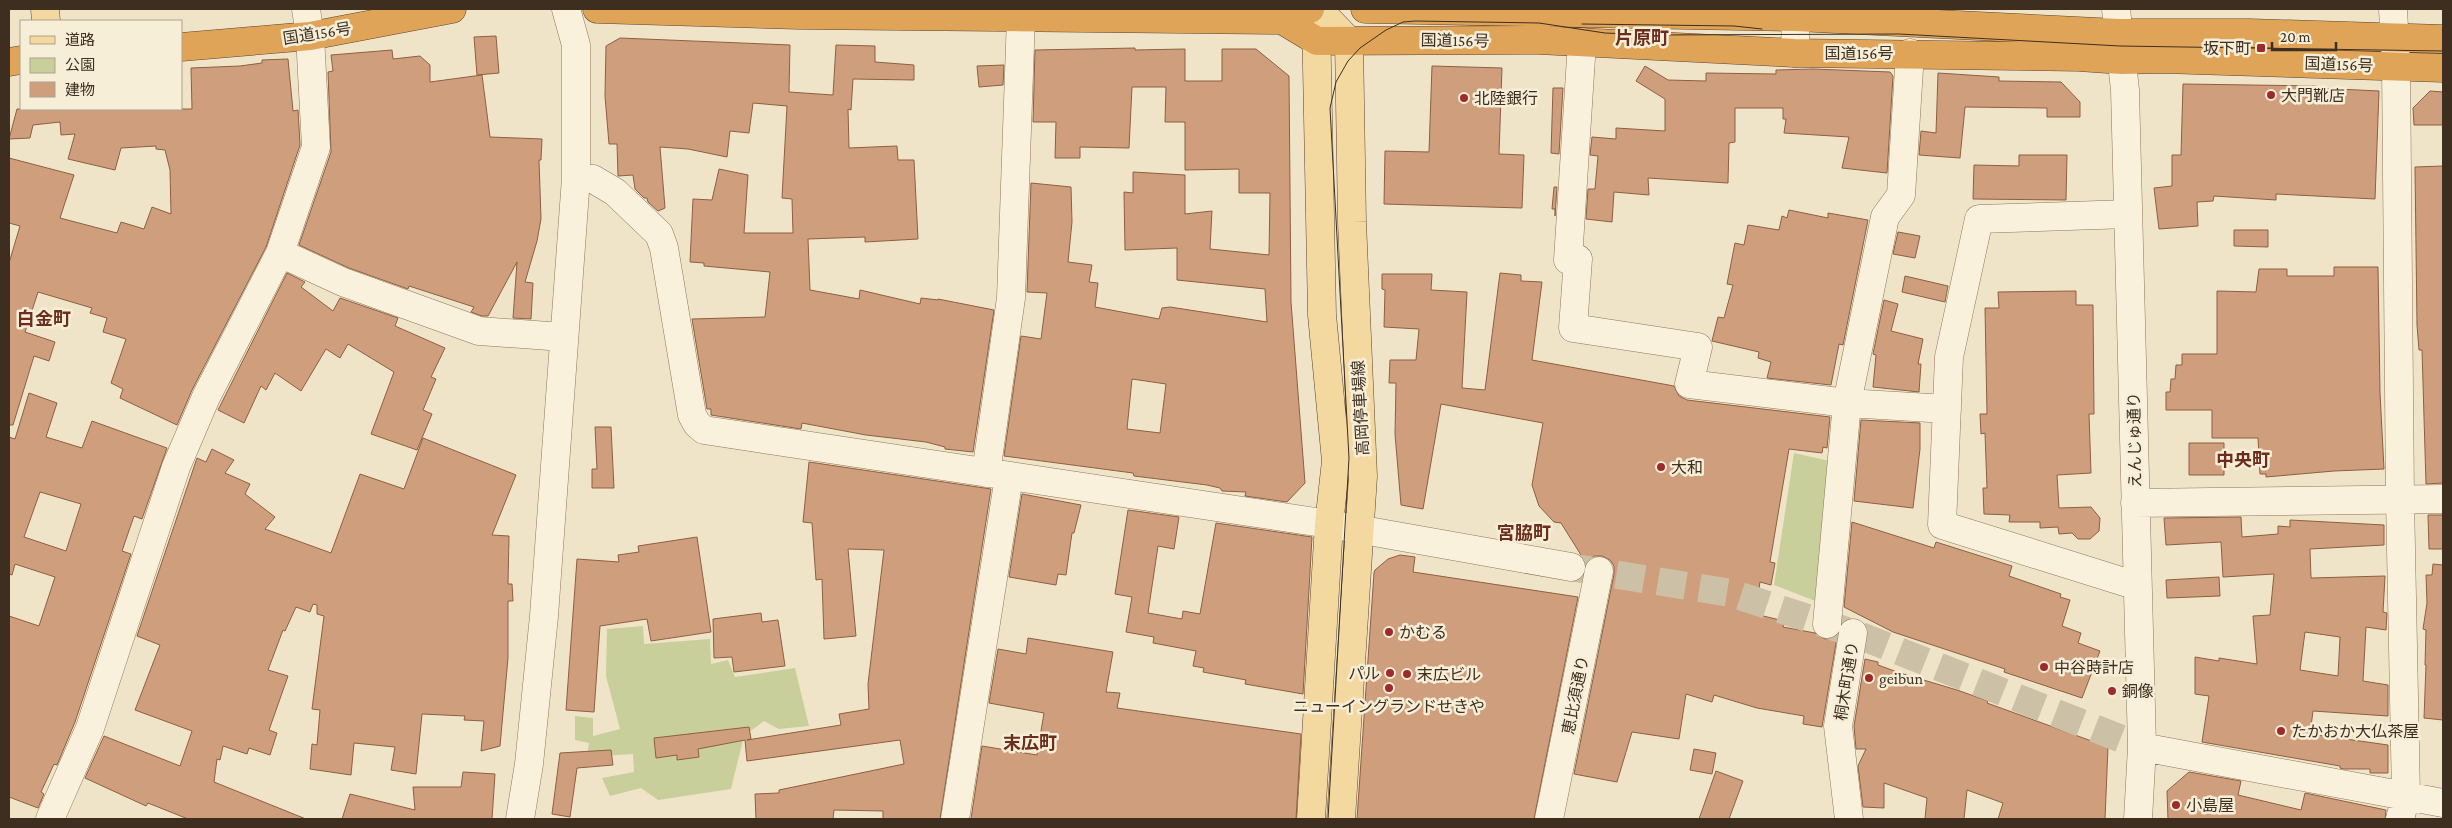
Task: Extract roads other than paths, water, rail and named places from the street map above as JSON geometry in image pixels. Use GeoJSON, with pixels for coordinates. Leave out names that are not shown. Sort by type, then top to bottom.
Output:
{"type":"FeatureCollection","features":[{"type":"Feature","properties":{"kind":"highway","name":"国道156号"},"geometry":{"type":"LineString","coordinates":[[182,47],[310,36],[452,9]]}},
{"type":"Feature","properties":{"kind":"highway"},"geometry":{"type":"LineString","coordinates":[[597,9],[1036,14],[1282,20],[1310,9]]}},
{"type":"Feature","properties":{"kind":"highway","name":"国道156号"},"geometry":{"type":"LineString","coordinates":[[1365,9],[1796,13],[2117,21],[2250,33],[2443,39]]}},
{"type":"Feature","properties":{"kind":"highway"},"geometry":{"type":"LineString","coordinates":[[1282,20],[1317,41]]}},
{"type":"Feature","properties":{"kind":"highway","name":"国道156号"},"geometry":{"type":"LineString","coordinates":[[1317,41],[1538,40],[1795,52],[2078,57],[2122,60],[2163,59],[2443,68]]}},
{"type":"Feature","properties":{"kind":"main road","name":"高岡停車場線"},"geometry":{"type":"LineString","coordinates":[[1317,9],[1349,41],[1352,222],[1363,476],[1341,819]]}},
{"type":"Feature","properties":{"kind":"main road","name":"高岡停車場線"},"geometry":{"type":"LineString","coordinates":[[1311,819],[1329,524],[1336,461],[1322,315],[1317,9]]}},
{"type":"Feature","properties":{"kind":"street"},"geometry":{"type":"LineString","coordinates":[[50,819],[90,728],[176,467],[206,397],[280,253],[316,147],[310,36],[306,9]]}},
{"type":"Feature","properties":{"kind":"street"},"geometry":{"type":"LineString","coordinates":[[520,819],[530,764],[544,616],[576,178],[576,46],[566,9]]}},
{"type":"Feature","properties":{"kind":"street"},"geometry":{"type":"LineString","coordinates":[[2393,9],[2396,65],[2403,808]]}},
{"type":"Feature","properties":{"kind":"street"},"geometry":{"type":"LineString","coordinates":[[1538,40],[1539,11]]}},
{"type":"Feature","properties":{"kind":"street"},"geometry":{"type":"LineString","coordinates":[[1795,52],[1796,13]]}},
{"type":"Feature","properties":{"kind":"street"},"geometry":{"type":"LineString","coordinates":[[955,819],[998,475],[1011,298],[1036,14]]}},
{"type":"Feature","properties":{"kind":"street","name":"えんじゅ通り"},"geometry":{"type":"LineString","coordinates":[[2117,21],[2122,60],[2128,214],[2142,747],[2138,819]]}},
{"type":"Feature","properties":{"kind":"street"},"geometry":{"type":"LineString","coordinates":[[1582,42],[1568,260],[1578,259],[1573,328],[1698,348],[1688,384],[1847,403],[1947,409]]}},
{"type":"Feature","properties":{"kind":"street"},"geometry":{"type":"LineString","coordinates":[[1827,624],[1847,403],[1885,216],[1901,195],[1910,53]]}},
{"type":"Feature","properties":{"kind":"street"},"geometry":{"type":"LineString","coordinates":[[576,178],[593,179],[615,192],[659,234],[664,248],[692,416],[704,430],[1329,524],[1571,567]]}},
{"type":"Feature","properties":{"kind":"street"},"geometry":{"type":"LineString","coordinates":[[2128,214],[1979,219],[1949,356],[1942,525],[2137,586]]}},
{"type":"Feature","properties":{"kind":"street"},"geometry":{"type":"LineString","coordinates":[[280,253],[343,282],[479,331],[563,337]]}},
{"type":"Feature","properties":{"kind":"street"},"geometry":{"type":"LineString","coordinates":[[2135,503],[2443,499]]}},
{"type":"Feature","properties":{"kind":"street","name":"恵比須通り"},"geometry":{"type":"LineString","coordinates":[[1549,819],[1599,571]]}},
{"type":"Feature","properties":{"kind":"street","name":"桐木町通り"},"geometry":{"type":"LineString","coordinates":[[1848,819],[1838,726],[1853,633]]}},
{"type":"Feature","properties":{"kind":"street"},"geometry":{"type":"LineString","coordinates":[[2142,747],[2403,808],[2443,803]]}},
{"type":"Feature","properties":{"kind":"tunnel"},"geometry":{"type":"LineString","coordinates":[[1575,568],[1731,593],[1853,633],[2142,747]]}},
{"type":"Feature","properties":{"kind":"tram line"},"geometry":{"type":"LineString","coordinates":[[1328,819],[1349,458],[1330,108],[1336,82],[1348,61],[1360,48],[1386,30],[1403,22],[1415,21],[1539,23],[1605,33],[1655,35],[1899,34],[2120,46],[2443,51]]}},
{"type":"Feature","properties":{"kind":"tram line"},"geometry":{"type":"LineString","coordinates":[[1582,24],[1734,26],[1762,29]]}},
{"type":"Feature","properties":{"kind":"place","name":"坂下町"},"geometry":{"type":"Point","coordinates":[2261,48]}},
{"type":"Feature","properties":{"kind":"place","name":"大門靴店"},"geometry":{"type":"Point","coordinates":[2271,95]}},
{"type":"Feature","properties":{"kind":"place","name":"北陸銀行"},"geometry":{"type":"Point","coordinates":[1464,98]}},
{"type":"Feature","properties":{"kind":"place","name":"大和"},"geometry":{"type":"Point","coordinates":[1661,467]}},
{"type":"Feature","properties":{"kind":"place","name":"かむる"},"geometry":{"type":"Point","coordinates":[1389,632]}},
{"type":"Feature","properties":{"kind":"place","name":"中谷時計店"},"geometry":{"type":"Point","coordinates":[2044,667]}},
{"type":"Feature","properties":{"kind":"place","name":"パル"},"geometry":{"type":"Point","coordinates":[1390,673]}},
{"type":"Feature","properties":{"kind":"place","name":"末広ビル"},"geometry":{"type":"Point","coordinates":[1407,674]}},
{"type":"Feature","properties":{"kind":"place","name":"geibun"},"geometry":{"type":"Point","coordinates":[1869,678]}},
{"type":"Feature","properties":{"kind":"place","name":"ニューイングランドせきや"},"geometry":{"type":"Point","coordinates":[1389,688]}},
{"type":"Feature","properties":{"kind":"place","name":"銅像"},"geometry":{"type":"Point","coordinates":[2112,691]}},
{"type":"Feature","properties":{"kind":"place","name":"たかおか大仏茶屋"},"geometry":{"type":"Point","coordinates":[2281,731]}},
{"type":"Feature","properties":{"kind":"place","name":"小島屋"},"geometry":{"type":"Point","coordinates":[2176,805]}},
{"type":"Feature","properties":{"kind":"district","name":"片原町"},"geometry":{"type":"Point","coordinates":[1642,38]}},
{"type":"Feature","properties":{"kind":"district","name":"白金町"},"geometry":{"type":"Point","coordinates":[44,319]}},
{"type":"Feature","properties":{"kind":"district","name":"中央町"},"geometry":{"type":"Point","coordinates":[2243,460]}},
{"type":"Feature","properties":{"kind":"district","name":"宮脇町"},"geometry":{"type":"Point","coordinates":[1524,533]}},
{"type":"Feature","properties":{"kind":"district","name":"末広町"},"geometry":{"type":"Point","coordinates":[1030,743]}}]}
